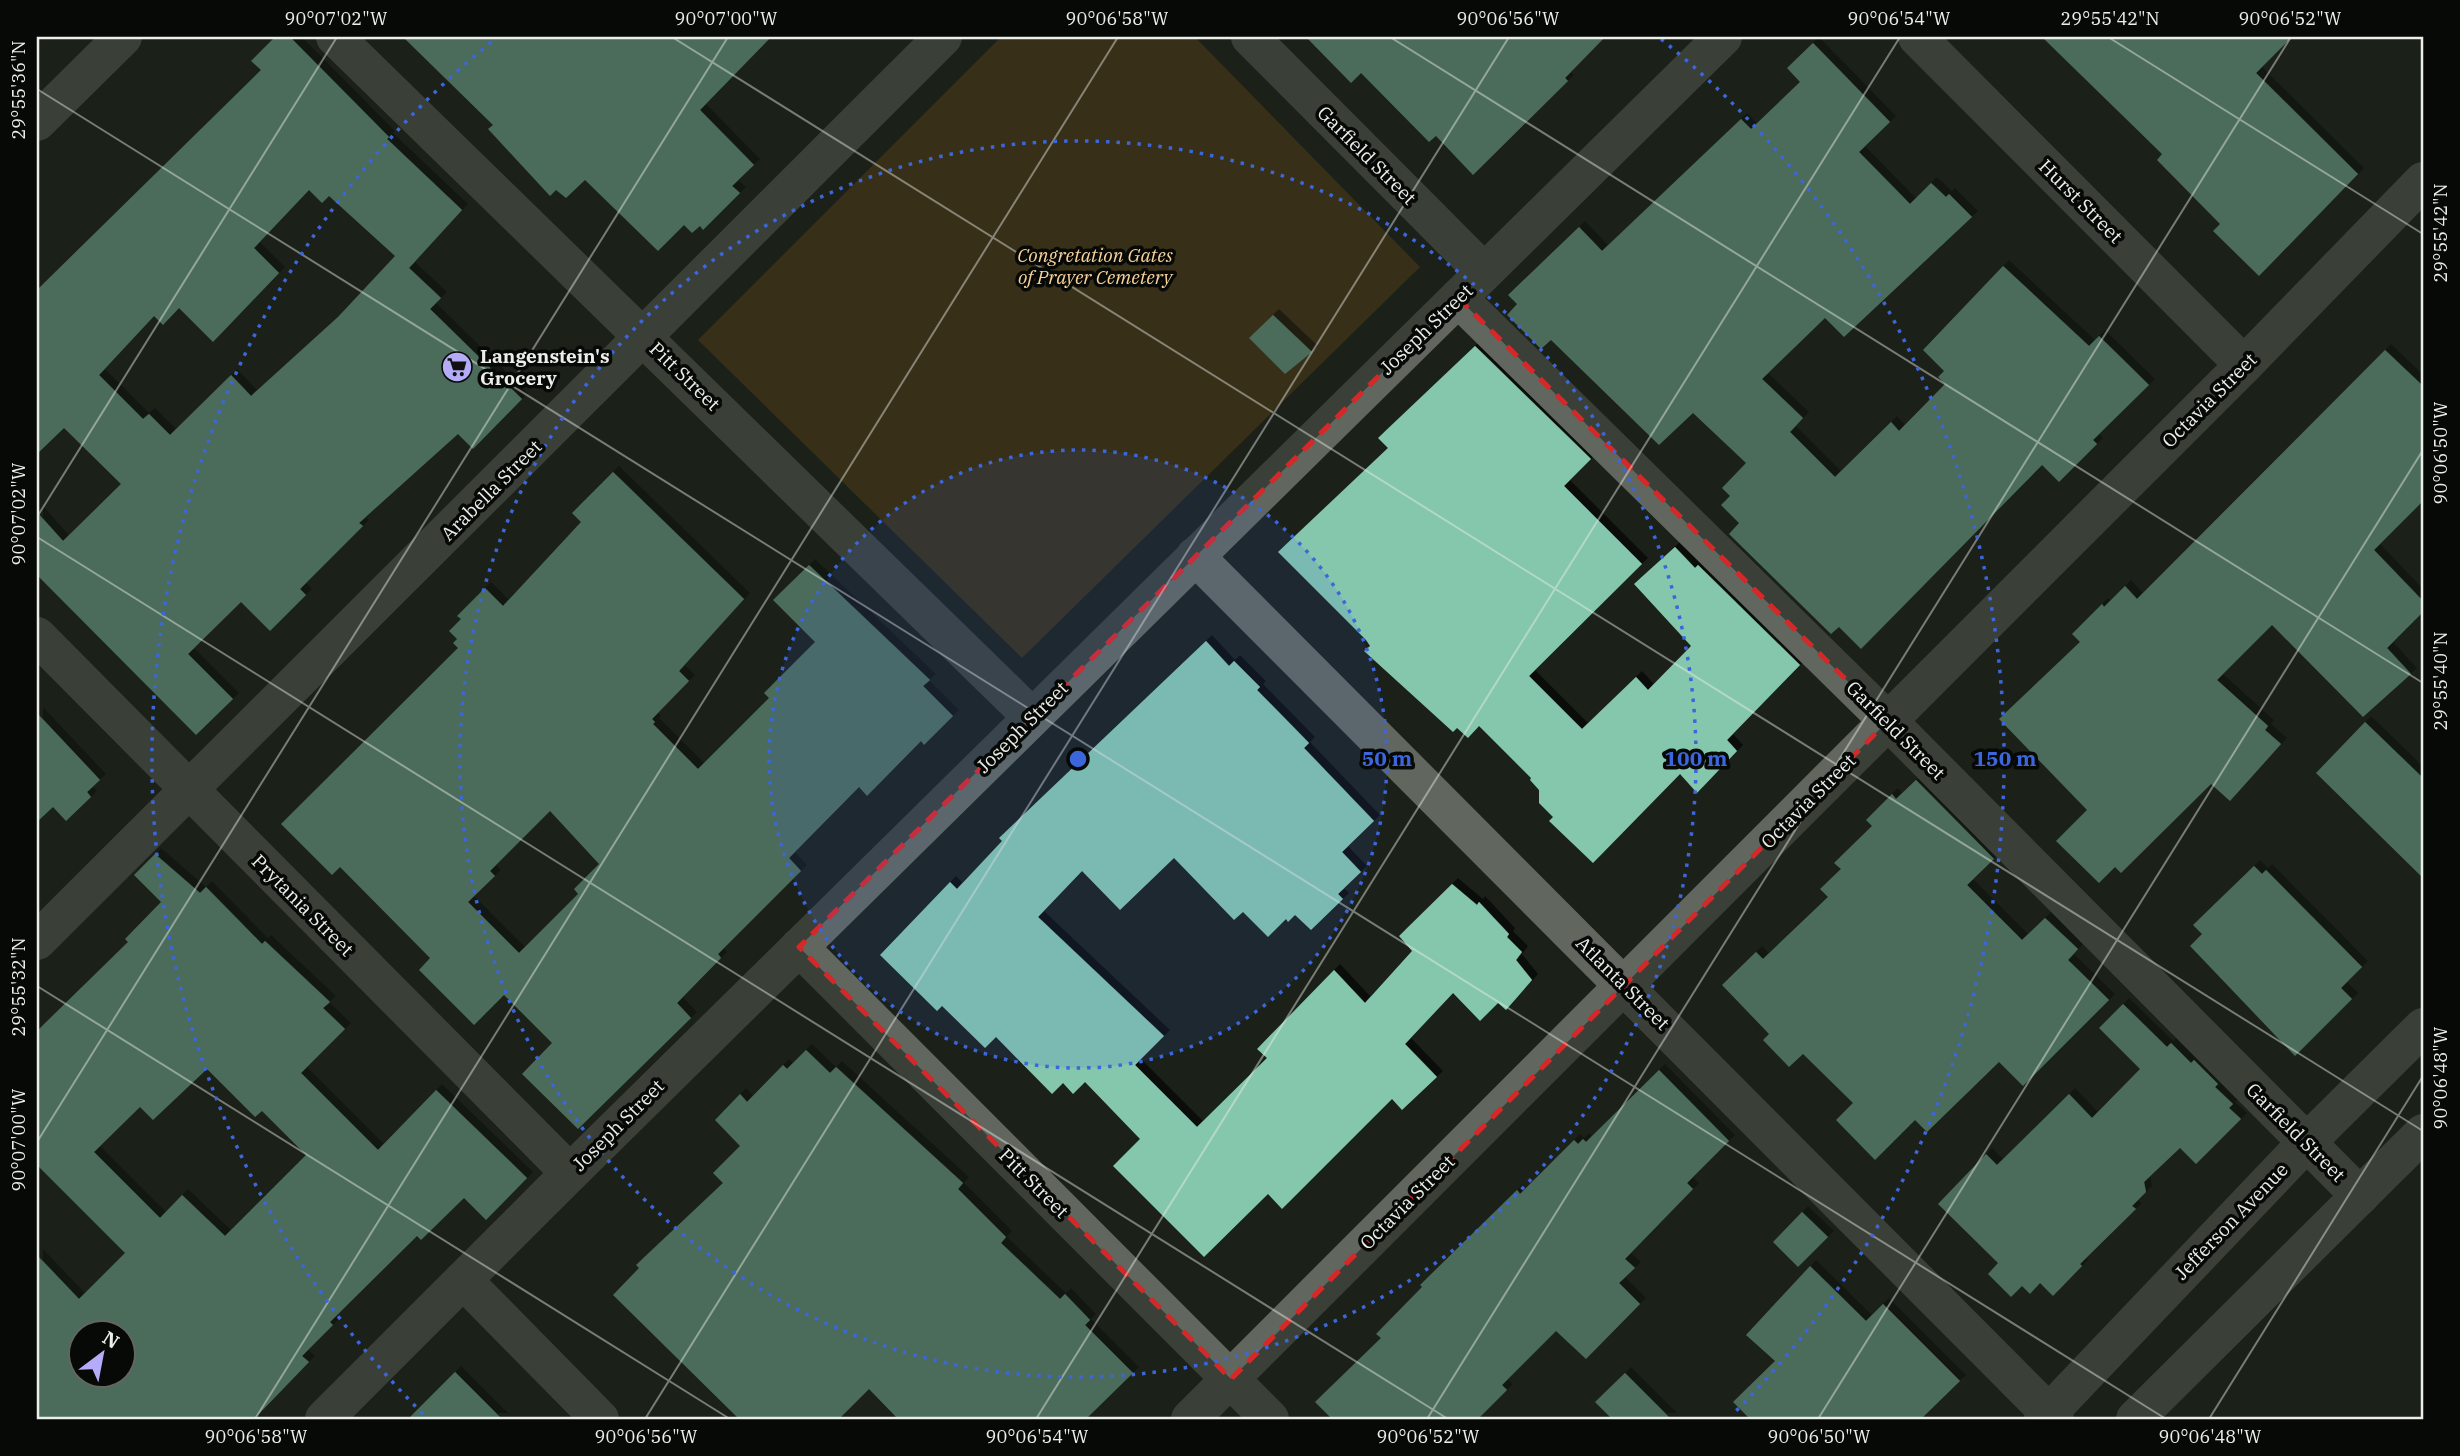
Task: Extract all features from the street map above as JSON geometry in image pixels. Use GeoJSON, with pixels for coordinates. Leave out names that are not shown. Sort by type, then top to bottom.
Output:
{"type":"FeatureCollection","features":[{"type":"Feature","properties":{"kind":"street"},"geometry":{"type":"LineString","coordinates":[[37,122],[123,37]]}},
{"type":"Feature","properties":{"kind":"street","name":"Pitt Street"},"geometry":{"type":"LineString","coordinates":[[335,37],[1032,717]]}},
{"type":"Feature","properties":{"kind":"street","name":"Arabella Street"},"geometry":{"type":"LineString","coordinates":[[37,941],[943,37]]}},
{"type":"Feature","properties":{"kind":"street","name":"Garfield Street"},"geometry":{"type":"LineString","coordinates":[[1250,37],[1471,285],[1888,721],[2360,1196]]}},
{"type":"Feature","properties":{"kind":"street","name":"Joseph Street"},"geometry":{"type":"LineString","coordinates":[[324,1419],[570,1172],[1723,37]]}},
{"type":"Feature","properties":{"kind":"street","name":"Hurst Street"},"geometry":{"type":"LineString","coordinates":[[1917,37],[2244,365]]}},
{"type":"Feature","properties":{"kind":"street","name":"Octavia Street"},"geometry":{"type":"LineString","coordinates":[[1190,1419],[2244,365],[2423,181]]}},
{"type":"Feature","properties":{"kind":"street","name":"Atlanta Street"},"geometry":{"type":"LineString","coordinates":[[1195,556],[1625,985],[2049,1417]]}},
{"type":"Feature","properties":{"kind":"street","name":"Prytania Street"},"geometry":{"type":"LineString","coordinates":[[37,636],[570,1172]]}},
{"type":"Feature","properties":{"kind":"street","name":"Pitt Street"},"geometry":{"type":"LineString","coordinates":[[799,947],[1269,1419]]}},
{"type":"Feature","properties":{"kind":"street","name":"Jefferson Avenue"},"geometry":{"type":"LineString","coordinates":[[2049,1417],[2306,1143],[2423,1027]]}},
{"type":"Feature","properties":{"kind":"street"},"geometry":{"type":"LineString","coordinates":[[2135,1419],[2423,1133]]}},
{"type":"Feature","properties":{"kind":"street"},"geometry":{"type":"LineString","coordinates":[[463,1280],[600,1419]]}},
{"type":"Feature","properties":{"kind":"highlighted area"},"geometry":{"type":"Polygon","coordinates":[[[1458,298],[1888,721],[1231,1379],[799,947],[1458,298]]]}},
{"type":"Feature","properties":{"kind":"green space","name":"Congretation Gates of Prayer Cemetery"},"geometry":{"type":"Polygon","coordinates":[[[1001,37],[1195,37],[1420,267],[1022,658],[698,340],[1001,37]]]}},
{"type":"Feature","properties":{"kind":"building"},"geometry":{"type":"Polygon","coordinates":[[[275,37],[290,37],[389,137],[387,139],[462,210],[409,268],[441,298],[430,309],[522,399],[473,449],[458,434],[359,523],[363,526],[300,589],[306,595],[270,631],[241,602],[188,654],[233,699],[196,735],[37,575],[37,512],[63,541],[121,484],[64,428],[37,454],[37,290],[261,70],[251,61],[275,37]],[[309,190],[254,248],[279,273],[213,342],[179,308],[163,325],[154,316],[99,375],[143,419],[149,414],[170,435],[231,375],[251,396],[338,317],[395,256],[329,196],[322,203],[309,190]]]}},
{"type":"Feature","properties":{"kind":"building"},"geometry":{"type":"Polygon","coordinates":[[[403,37],[771,37],[700,110],[754,165],[732,186],[740,193],[703,230],[700,226],[692,233],[684,225],[658,251],[585,180],[566,198],[556,190],[550,196],[488,129],[493,125],[403,37]]]}},
{"type":"Feature","properties":{"kind":"building"},"geometry":{"type":"Polygon","coordinates":[[[1306,37],[1605,37],[1565,78],[1568,81],[1473,175],[1436,136],[1429,142],[1361,73],[1351,83],[1306,37]]]}},
{"type":"Feature","properties":{"kind":"building"},"geometry":{"type":"Polygon","coordinates":[[[2042,37],[2292,37],[2256,73],[2358,174],[2259,276],[2213,231],[2220,224],[2157,160],[2162,154],[2042,37]]]}},
{"type":"Feature","properties":{"kind":"building"},"geometry":{"type":"Polygon","coordinates":[[[1813,43],[1890,122],[1859,152],[1910,204],[1931,183],[1946,197],[1949,194],[1972,217],[1844,337],[1825,318],[1762,379],[1803,418],[1790,432],[1835,477],[1891,422],[1899,431],[1945,384],[1938,377],[1944,371],[1923,350],[2003,266],[2089,346],[2099,336],[2149,385],[2093,440],[2097,444],[2059,482],[2042,465],[1861,649],[1839,627],[1831,634],[1729,534],[1739,523],[1721,505],[1730,496],[1722,488],[1746,463],[1693,413],[1659,445],[1551,340],[1541,349],[1507,315],[1517,304],[1508,295],[1579,227],[1602,251],[1741,119],[1751,129],[1800,82],[1787,68],[1813,43]]]}},
{"type":"Feature","properties":{"kind":"building"},"geometry":{"type":"Polygon","coordinates":[[[1273,315],[1312,352],[1285,374],[1249,338],[1273,315]]]}},
{"type":"Feature","properties":{"kind":"building"},"geometry":{"type":"Polygon","coordinates":[[[1475,346],[1591,459],[1564,486],[1642,564],[1529,676],[1582,729],[1636,677],[1648,690],[1691,646],[1634,584],[1675,547],[1695,568],[1698,565],[1800,665],[1727,740],[1737,751],[1697,793],[1680,774],[1593,863],[1549,821],[1553,817],[1539,803],[1539,790],[1531,778],[1479,726],[1468,738],[1457,728],[1453,732],[1364,651],[1370,646],[1366,640],[1278,552],[1388,448],[1378,438],[1475,346]]]}},
{"type":"Feature","properties":{"kind":"building"},"geometry":{"type":"Polygon","coordinates":[[[2385,350],[2423,386],[2423,501],[2374,550],[2423,601],[2423,612],[2387,648],[2411,674],[2363,717],[2272,625],[2217,680],[2268,726],[2265,730],[2281,744],[2230,801],[2211,784],[2121,873],[2115,867],[2099,883],[2056,841],[2087,810],[1999,719],[2080,642],[2072,634],[2102,604],[2104,607],[2125,586],[2137,599],[2385,350]]]}},
{"type":"Feature","properties":{"kind":"building"},"geometry":{"type":"Polygon","coordinates":[[[613,472],[744,599],[679,671],[689,681],[652,719],[655,722],[653,724],[698,769],[769,698],[764,693],[815,642],[773,600],[809,565],[930,680],[923,686],[953,716],[924,745],[921,741],[867,796],[859,787],[789,858],[801,871],[718,954],[721,958],[677,1003],[691,1018],[578,1129],[522,1074],[552,1043],[504,995],[474,1025],[419,970],[430,958],[340,867],[332,875],[281,824],[458,648],[453,643],[457,639],[449,631],[461,619],[457,616],[485,588],[503,606],[581,522],[572,513],[613,472]],[[550,811],[490,871],[495,876],[468,902],[519,953],[578,894],[574,889],[599,864],[550,811]]]}},
{"type":"Feature","properties":{"kind":"building"},"geometry":{"type":"Polygon","coordinates":[[[1206,641],[1229,666],[1234,661],[1260,687],[1257,690],[1309,743],[1304,748],[1374,821],[1342,852],[1361,872],[1338,894],[1343,899],[1311,930],[1295,915],[1288,922],[1286,919],[1268,937],[1243,912],[1234,920],[1174,858],[1120,910],[1082,871],[1038,917],[1164,1036],[1135,1065],[1197,1127],[1267,1058],[1257,1049],[1334,970],[1365,1003],[1412,951],[1399,936],[1452,884],[1477,905],[1479,902],[1509,934],[1507,937],[1522,952],[1516,960],[1532,980],[1506,1010],[1498,1003],[1480,1021],[1453,993],[1405,1044],[1437,1077],[1402,1110],[1392,1099],[1282,1209],[1268,1194],[1204,1257],[1113,1166],[1140,1139],[1085,1082],[1073,1094],[1063,1083],[1052,1094],[996,1037],[985,1048],[942,1006],[937,1011],[880,955],[950,882],[957,889],[1002,841],[999,838],[1206,641]]]}},
{"type":"Feature","properties":{"kind":"building"},"geometry":{"type":"Polygon","coordinates":[[[37,713],[100,780],[87,792],[91,797],[66,821],[53,807],[37,822],[37,713]]]}},
{"type":"Feature","properties":{"kind":"building"},"geometry":{"type":"Polygon","coordinates":[[[2365,722],[2423,778],[2423,878],[2316,773],[2365,722]]]}},
{"type":"Feature","properties":{"kind":"building"},"geometry":{"type":"Polygon","coordinates":[[[1916,780],[1994,859],[1967,885],[2022,940],[2045,918],[2078,949],[2068,960],[2109,1000],[2023,1086],[1999,1062],[1927,1132],[1915,1120],[1875,1160],[1836,1120],[1853,1103],[1803,1054],[1789,1067],[1763,1040],[1769,1034],[1722,985],[1756,952],[1763,959],[1828,897],[1820,889],[1841,869],[1834,863],[1872,826],[1866,820],[1892,794],[1896,799],[1916,780]]]}},
{"type":"Feature","properties":{"kind":"building"},"geometry":{"type":"Polygon","coordinates":[[[155,854],[200,893],[206,887],[262,944],[265,941],[330,1002],[323,1008],[345,1029],[301,1073],[378,1150],[436,1090],[527,1178],[486,1220],[464,1198],[421,1240],[417,1236],[330,1322],[333,1325],[302,1356],[309,1362],[254,1419],[37,1419],[37,1255],[79,1299],[125,1253],[37,1165],[37,1031],[128,942],[125,939],[161,902],[134,875],[155,854]],[[207,1069],[153,1120],[140,1107],[94,1152],[160,1218],[182,1195],[225,1236],[306,1155],[262,1111],[255,1117],[207,1069]]]}},
{"type":"Feature","properties":{"kind":"building"},"geometry":{"type":"Polygon","coordinates":[[[2254,866],[2262,874],[2266,870],[2362,967],[2341,988],[2352,999],[2295,1056],[2190,946],[2202,934],[2193,925],[2254,866]]]}},
{"type":"Feature","properties":{"kind":"building"},"geometry":{"type":"Polygon","coordinates":[[[2123,1004],[2167,1047],[2171,1043],[2191,1063],[2194,1060],[2218,1084],[2215,1087],[2233,1104],[2229,1108],[2241,1119],[2196,1164],[2180,1148],[2144,1182],[2146,1192],[2132,1206],[2136,1209],[2080,1264],[2082,1266],[2053,1296],[2040,1283],[2030,1294],[2022,1286],[2011,1297],[1988,1274],[1998,1263],[1938,1204],[1986,1154],[1997,1165],[2069,1094],[2092,1118],[2140,1069],[2099,1028],[2123,1004]]]}},
{"type":"Feature","properties":{"kind":"building"},"geometry":{"type":"Polygon","coordinates":[[[806,1050],[830,1073],[836,1067],[963,1183],[958,1189],[1006,1237],[1001,1243],[1060,1299],[1065,1294],[1090,1320],[1085,1325],[1133,1373],[1086,1419],[898,1419],[869,1389],[839,1419],[739,1419],[613,1295],[639,1268],[636,1265],[723,1183],[713,1173],[740,1146],[715,1120],[740,1094],[747,1102],[783,1065],[787,1069],[806,1050]]]}},
{"type":"Feature","properties":{"kind":"building"},"geometry":{"type":"Polygon","coordinates":[[[1659,1070],[1729,1141],[1687,1183],[1693,1189],[1625,1259],[1635,1268],[1619,1283],[1640,1304],[1586,1359],[1556,1331],[1502,1385],[1507,1390],[1478,1419],[1332,1419],[1315,1402],[1381,1338],[1376,1334],[1422,1287],[1420,1285],[1517,1190],[1520,1194],[1574,1140],[1578,1144],[1583,1139],[1586,1142],[1659,1070]]]}},
{"type":"Feature","properties":{"kind":"building"},"geometry":{"type":"Polygon","coordinates":[[[1802,1212],[1828,1237],[1798,1267],[1773,1242],[1802,1212]]]}},
{"type":"Feature","properties":{"kind":"building"},"geometry":{"type":"Polygon","coordinates":[[[1810,1266],[1866,1321],[1883,1304],[1960,1381],[1921,1419],[1750,1419],[1733,1402],[1775,1361],[1746,1335],[1810,1266]]]}},
{"type":"Feature","properties":{"kind":"building"},"geometry":{"type":"Polygon","coordinates":[[[455,1372],[502,1419],[408,1419],[455,1372]]]}},
{"type":"Feature","properties":{"kind":"building"},"geometry":{"type":"Polygon","coordinates":[[[1625,1373],[1671,1419],[1612,1419],[1595,1402],[1625,1373]]]}},
{"type":"Feature","properties":{"kind":"place","name":"Langenstein's Grocery"},"geometry":{"type":"Point","coordinates":[457,367]}}]}
